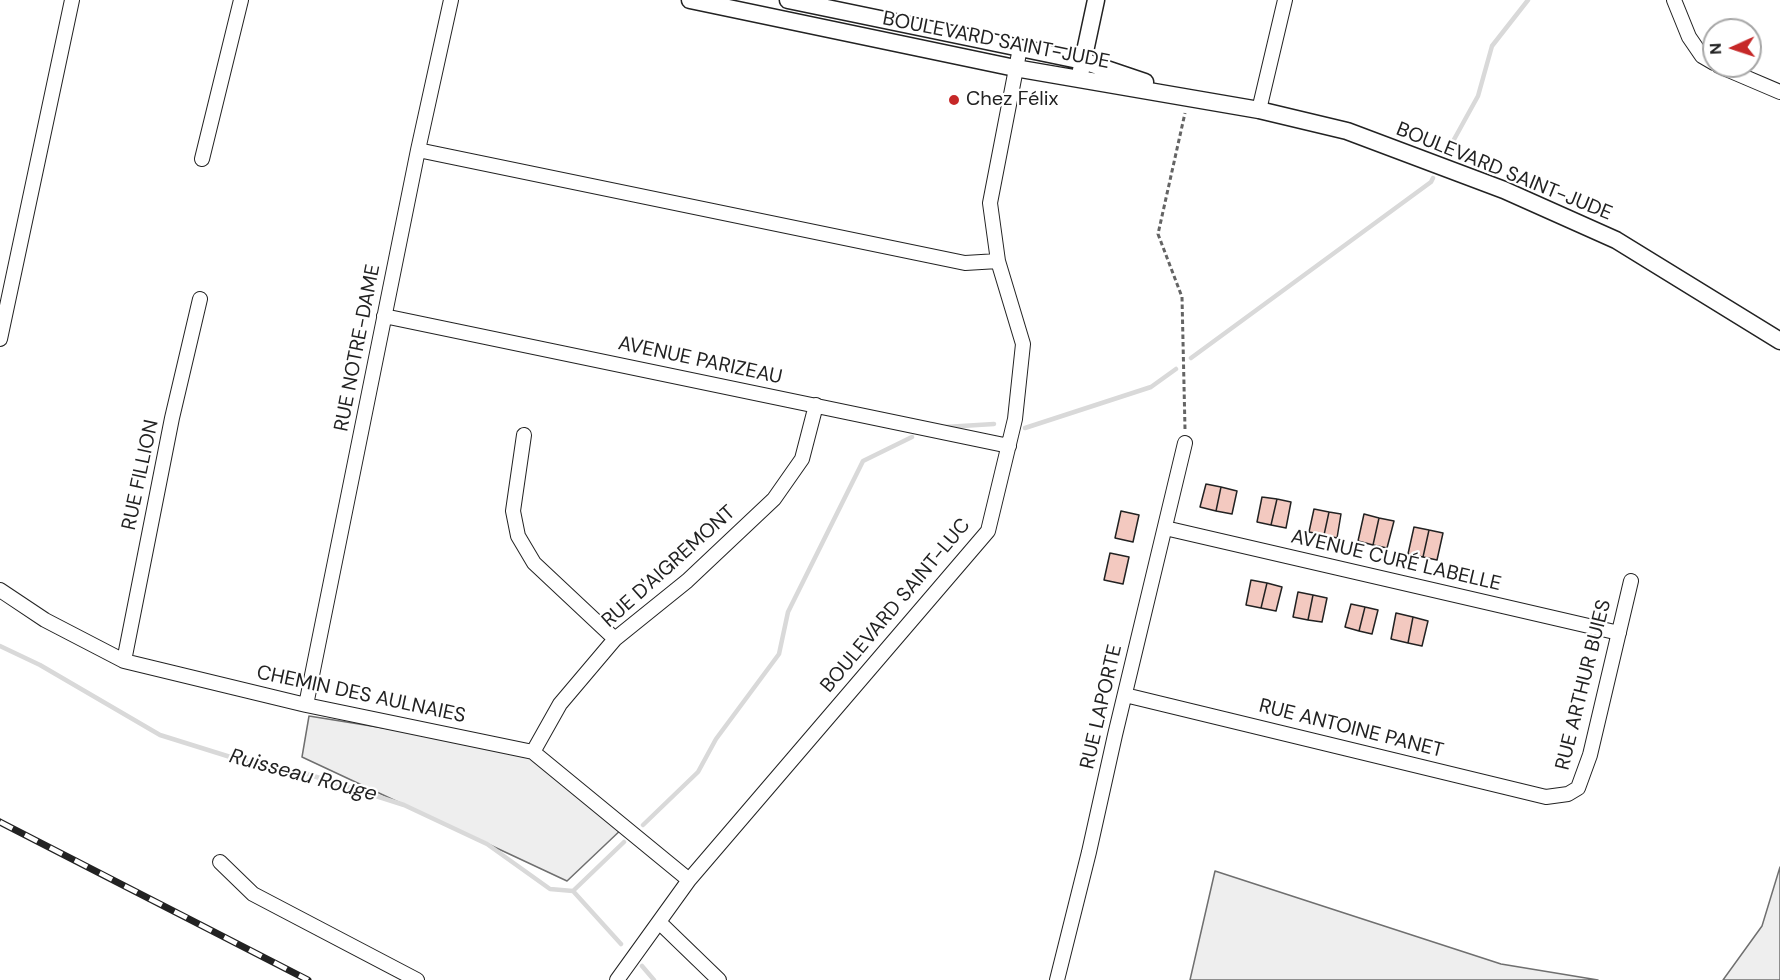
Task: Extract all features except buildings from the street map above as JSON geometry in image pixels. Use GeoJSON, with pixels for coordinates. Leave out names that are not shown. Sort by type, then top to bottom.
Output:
{"type":"FeatureCollection","features":[{"type":"Feature","properties":{"kind":"street"},"geometry":{"type":"LineString","coordinates":[[0,339],[72,0]]}},
{"type":"Feature","properties":{"kind":"street"},"geometry":{"type":"LineString","coordinates":[[202,159],[241,0]]}},
{"type":"Feature","properties":{"kind":"street","name":"RUE NOTRE-DAME"},"geometry":{"type":"LineString","coordinates":[[306,705],[418,150],[451,0]]}},
{"type":"Feature","properties":{"kind":"street","name":"BOULEVARD SAINT-JUDE"},"geometry":{"type":"LineString","coordinates":[[690,0],[1015,68],[1259,110],[1347,131],[1514,194],[1616,240],[1780,341]]}},
{"type":"Feature","properties":{"kind":"street","name":"BOULEVARD SAINT-JUDE"},"geometry":{"type":"LineString","coordinates":[[788,0],[1083,61],[1189,97]]}},
{"type":"Feature","properties":{"kind":"street"},"geometry":{"type":"LineString","coordinates":[[1079,79],[1096,0]]}},
{"type":"Feature","properties":{"kind":"street"},"geometry":{"type":"LineString","coordinates":[[1259,110],[1285,0]]}},
{"type":"Feature","properties":{"kind":"street"},"geometry":{"type":"LineString","coordinates":[[1674,0],[1689,36],[1702,56]]}},
{"type":"Feature","properties":{"kind":"street","name":"BOULEVARD SAINT-LUC"},"geometry":{"type":"LineString","coordinates":[[617,980],[689,880],[988,531],[1016,418],[1023,344],[998,261],[990,203],[1020,48]]}},
{"type":"Feature","properties":{"kind":"street"},"geometry":{"type":"LineString","coordinates":[[1747,78],[1780,92]]}},
{"type":"Feature","properties":{"kind":"street"},"geometry":{"type":"LineString","coordinates":[[418,150],[965,263],[998,261]]}},
{"type":"Feature","properties":{"kind":"street","name":"RUE FILLION"},"geometry":{"type":"LineString","coordinates":[[124,661],[172,418],[200,298]]}},
{"type":"Feature","properties":{"kind":"street","name":"AVENUE PARIZEAU"},"geometry":{"type":"LineString","coordinates":[[384,316],[1009,446]]}},
{"type":"Feature","properties":{"kind":"street","name":"RUE D'AIGREMONT"},"geometry":{"type":"LineString","coordinates":[[533,752],[560,704],[615,639],[687,581],[774,499],[802,459],[816,405]]}},
{"type":"Feature","properties":{"kind":"street"},"geometry":{"type":"LineString","coordinates":[[524,435],[513,512],[518,536],[534,563],[615,639]]}},
{"type":"Feature","properties":{"kind":"street","name":"RUE LAPORTE"},"geometry":{"type":"LineString","coordinates":[[1057,980],[1185,443]]}},
{"type":"Feature","properties":{"kind":"street","name":"AVENUE CURÉ LABELLE"},"geometry":{"type":"LineString","coordinates":[[1165,528],[1619,633]]}},
{"type":"Feature","properties":{"kind":"street","name":"RUE ARTHUR BUIES"},"geometry":{"type":"LineString","coordinates":[[1568,794],[1578,788],[1590,755],[1631,581]]}},
{"type":"Feature","properties":{"kind":"street","name":"CHEMIN DES AULNAIES"},"geometry":{"type":"LineString","coordinates":[[0,590],[45,620],[124,661],[306,705],[533,752],[689,880]]}},
{"type":"Feature","properties":{"kind":"street","name":"RUE ANTOINE PANET"},"geometry":{"type":"LineString","coordinates":[[1125,695],[1545,796],[1568,794]]}},
{"type":"Feature","properties":{"kind":"street"},"geometry":{"type":"LineString","coordinates":[[220,862],[253,894],[417,980]]}},
{"type":"Feature","properties":{"kind":"street"},"geometry":{"type":"LineString","coordinates":[[659,922],[719,980]]}},
{"type":"Feature","properties":{"kind":"path"},"geometry":{"type":"LineString","coordinates":[[1185,443],[1182,297],[1158,234],[1189,97]]}},
{"type":"Feature","properties":{"kind":"shaded area"},"geometry":{"type":"Polygon","coordinates":[[[309,716],[533,752],[625,826],[567,881],[302,757],[309,716]]]}},
{"type":"Feature","properties":{"kind":"shaded area"},"geometry":{"type":"Polygon","coordinates":[[[1780,867],[1780,980],[1723,980],[1762,926],[1780,867]]]}},
{"type":"Feature","properties":{"kind":"shaded area"},"geometry":{"type":"Polygon","coordinates":[[[1215,871],[1501,964],[1598,980],[1190,980],[1215,871]]]}},
{"type":"Feature","properties":{"kind":"waterway"},"geometry":{"type":"LineString","coordinates":[[1446,154],[1478,96],[1492,46],[1528,0]]}},
{"type":"Feature","properties":{"kind":"waterway"},"geometry":{"type":"LineString","coordinates":[[1191,358],[1431,182],[1433,178]]}},
{"type":"Feature","properties":{"kind":"waterway"},"geometry":{"type":"LineString","coordinates":[[1025,428],[1151,387],[1176,369]]}},
{"type":"Feature","properties":{"kind":"waterway"},"geometry":{"type":"LineString","coordinates":[[945,427],[994,424]]}},
{"type":"Feature","properties":{"kind":"waterway"},"geometry":{"type":"LineString","coordinates":[[643,825],[698,772],[716,739],[779,654],[788,612],[863,461],[912,437]]}},
{"type":"Feature","properties":{"kind":"waterway","name":"Ruisseau Rouge"},"geometry":{"type":"LineString","coordinates":[[0,646],[40,665],[160,735],[272,770],[301,772],[404,805],[487,844],[550,889],[573,891],[621,944]]}},
{"type":"Feature","properties":{"kind":"waterway"},"geometry":{"type":"LineString","coordinates":[[573,891],[624,842]]}},
{"type":"Feature","properties":{"kind":"waterway","name":"Ruisseau Rouge"},"geometry":{"type":"LineString","coordinates":[[642,966],[654,980]]}},
{"type":"Feature","properties":{"kind":"railway"},"geometry":{"type":"LineString","coordinates":[[0,822],[308,980]]}},
{"type":"Feature","properties":{"kind":"place","name":"Chez Félix"},"geometry":{"type":"Point","coordinates":[954,100]}}]}
